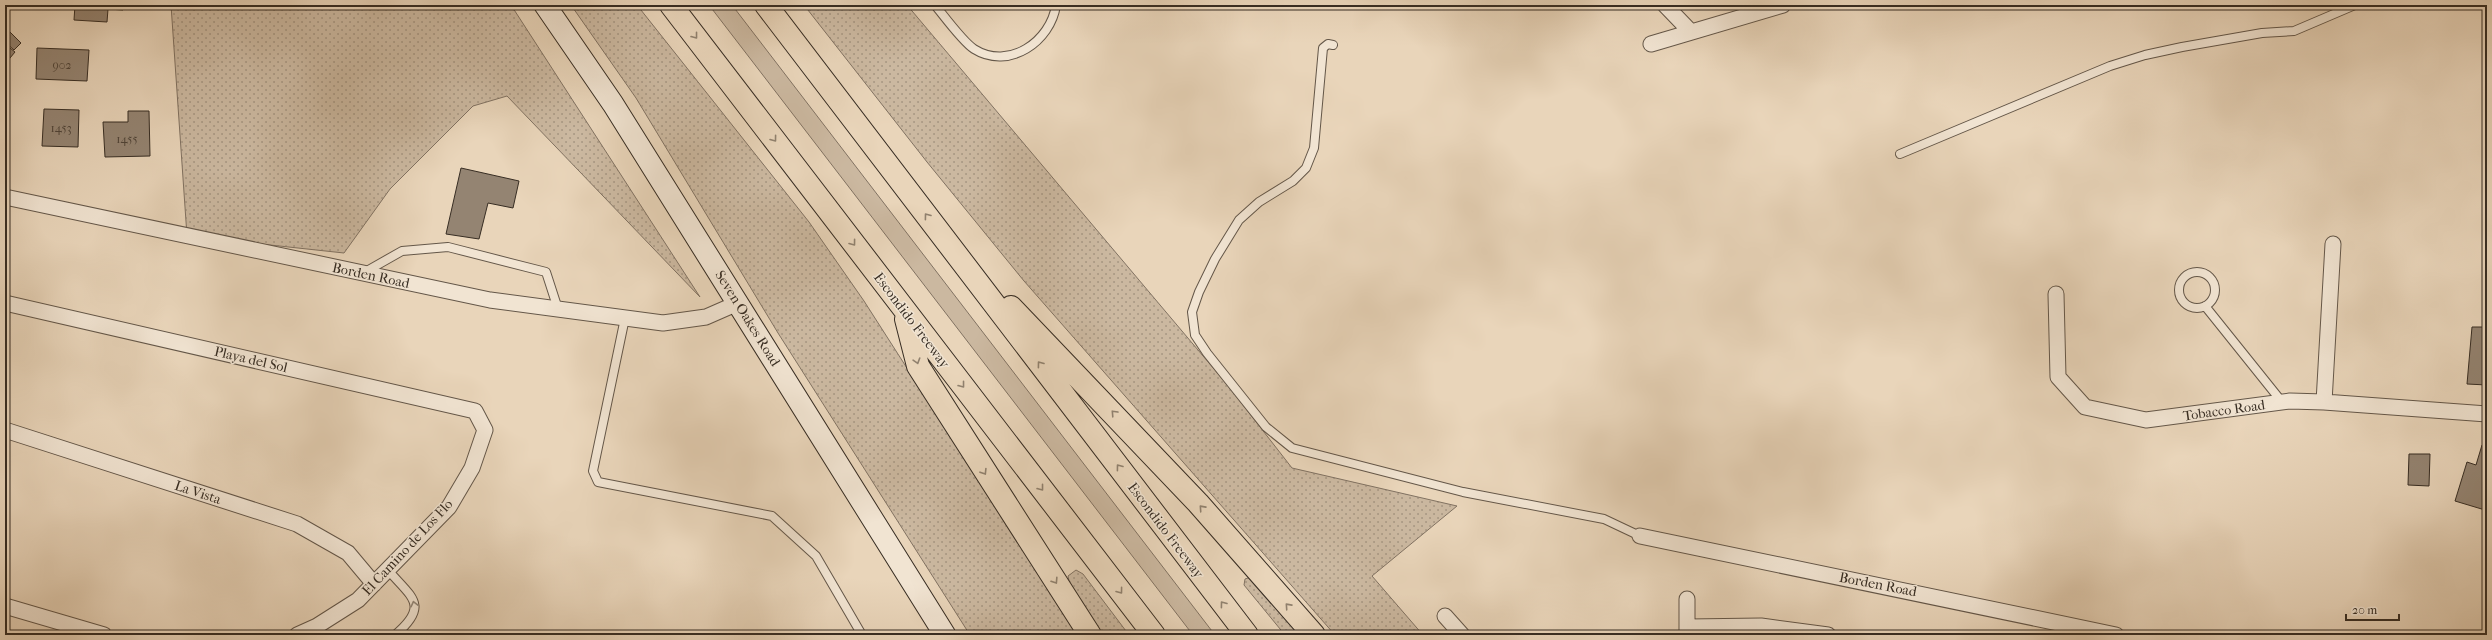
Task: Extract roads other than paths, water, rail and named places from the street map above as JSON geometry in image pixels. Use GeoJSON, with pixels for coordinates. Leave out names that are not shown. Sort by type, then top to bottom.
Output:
{"type":"FeatureCollection","features":[{"type":"Feature","properties":{"kind":"highway","name":"Escondido Freeway"},"geometry":{"type":"LineString","coordinates":[[671,5],[1154,635]]}},
{"type":"Feature","properties":{"kind":"highway","name":"Escondido Freeway"},"geometry":{"type":"LineString","coordinates":[[766,5],[1247,635]]}},
{"type":"Feature","properties":{"kind":"highway"},"geometry":{"type":"LineString","coordinates":[[944,238],[1155,457],[1314,635]]}},
{"type":"Feature","properties":{"kind":"highway"},"geometry":{"type":"LineString","coordinates":[[904,310],[918,366],[1090,635]]}},
{"type":"Feature","properties":{"kind":"street","name":"Seven Oakes Road"},"geometry":{"type":"LineString","coordinates":[[545,5],[613,104],[945,635]]}},
{"type":"Feature","properties":{"kind":"street"},"geometry":{"type":"LineString","coordinates":[[1665,5],[1691,32]]}},
{"type":"Feature","properties":{"kind":"street"},"geometry":{"type":"LineString","coordinates":[[1651,44],[1783,5]]}},
{"type":"Feature","properties":{"kind":"street","name":"Borden Road"},"geometry":{"type":"LineString","coordinates":[[5,197],[490,300],[663,323],[706,317],[738,303]]}},
{"type":"Feature","properties":{"kind":"street"},"geometry":{"type":"LineString","coordinates":[[2324,402],[2333,244]]}},
{"type":"Feature","properties":{"kind":"street","name":"Tobacco Road"},"geometry":{"type":"LineString","coordinates":[[2056,294],[2058,377],[2085,407],[2146,420],[2282,402],[2324,402],[2487,414]]}},
{"type":"Feature","properties":{"kind":"street","name":"Playa del Sol"},"geometry":{"type":"LineString","coordinates":[[5,302],[475,411],[484,430]]}},
{"type":"Feature","properties":{"kind":"street","name":"La Vista"},"geometry":{"type":"LineString","coordinates":[[5,430],[297,524],[348,553],[374,584]]}},
{"type":"Feature","properties":{"kind":"street","name":"El Camino de Los Flo"},"geometry":{"type":"LineString","coordinates":[[297,635],[317,626],[358,600],[449,507],[472,468],[484,430]]}},
{"type":"Feature","properties":{"kind":"street","name":"Borden Road"},"geometry":{"type":"LineString","coordinates":[[1640,536],[2116,635]]}},
{"type":"Feature","properties":{"kind":"street"},"geometry":{"type":"LineString","coordinates":[[1687,599],[1688,631],[1761,626],[1828,635]]}},
{"type":"Feature","properties":{"kind":"street"},"geometry":{"type":"LineString","coordinates":[[5,606],[104,635]]}},
{"type":"Feature","properties":{"kind":"street"},"geometry":{"type":"LineString","coordinates":[[1445,616],[1462,635]]}},
{"type":"Feature","properties":{"kind":"lane"},"geometry":{"type":"LineString","coordinates":[[935,5],[974,48],[993,56],[1009,57],[1029,48],[1046,32],[1054,16],[1056,5]]}},
{"type":"Feature","properties":{"kind":"lane"},"geometry":{"type":"LineString","coordinates":[[1900,154],[2110,66],[2145,55],[2189,46],[2262,33],[2294,31],[2355,5]]}},
{"type":"Feature","properties":{"kind":"lane"},"geometry":{"type":"LineString","coordinates":[[1333,44],[1328,44],[1322,48],[1314,148],[1306,168],[1293,181],[1259,202],[1240,220],[1215,259],[1199,292],[1192,312],[1195,335],[1266,427],[1292,448],[1463,492],[1604,519],[1640,536]]}},
{"type":"Feature","properties":{"kind":"lane"},"geometry":{"type":"LineString","coordinates":[[363,273],[402,251],[448,247],[546,272],[558,309]]}},
{"type":"Feature","properties":{"kind":"lane"},"geometry":{"type":"LineString","coordinates":[[2197,272],[2208,276],[2214,286],[2213,298],[2205,306],[2193,308],[2188,306],[2180,297],[2179,286],[2186,276],[2191,273],[2197,272]]}},
{"type":"Feature","properties":{"kind":"lane"},"geometry":{"type":"LineString","coordinates":[[2205,306],[2282,402]]}},
{"type":"Feature","properties":{"kind":"lane"},"geometry":{"type":"LineString","coordinates":[[625,318],[593,471],[598,482],[772,516],[816,556],[862,635]]}},
{"type":"Feature","properties":{"kind":"lane"},"geometry":{"type":"LineString","coordinates":[[388,570],[416,604],[413,615],[395,635]]}}]}
